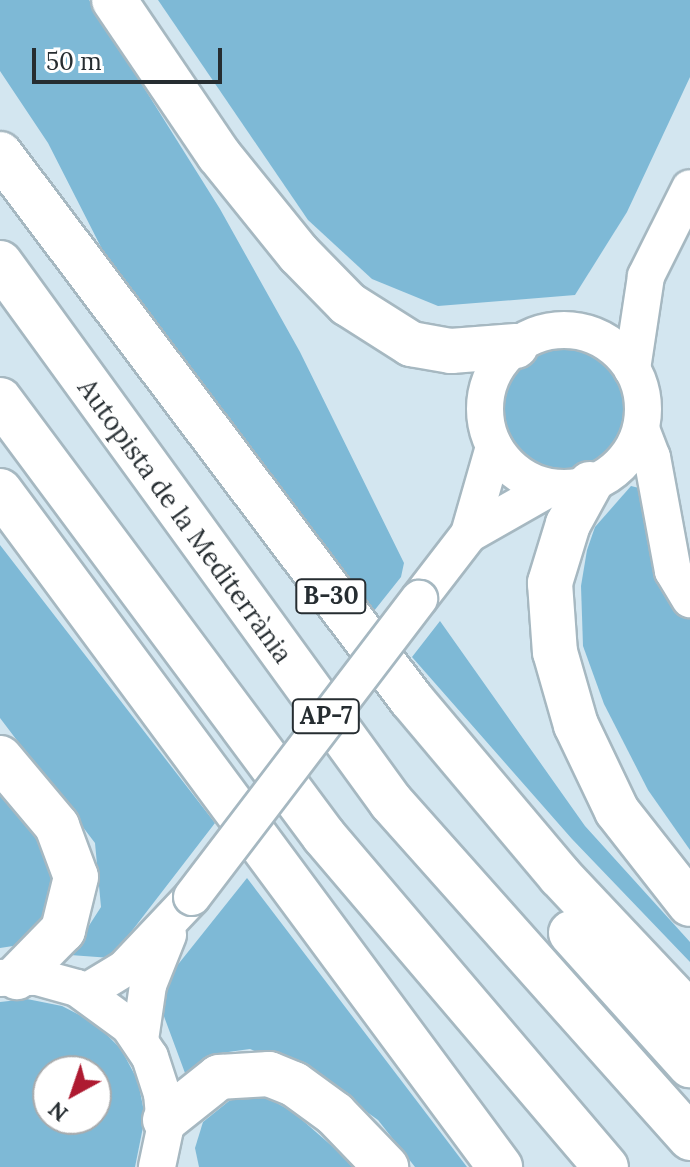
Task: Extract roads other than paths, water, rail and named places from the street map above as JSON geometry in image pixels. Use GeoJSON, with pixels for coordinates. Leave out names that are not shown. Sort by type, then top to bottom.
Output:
{"type":"FeatureCollection","features":[{"type":"Feature","properties":{"kind":"highway"},"geometry":{"type":"LineString","coordinates":[[114,0],[219,155],[299,254],[348,304],[411,344],[451,351],[516,346]]}},
{"type":"Feature","properties":{"kind":"highway","name":"B-30"},"geometry":{"type":"LineString","coordinates":[[0,154],[411,699],[590,909],[690,1014]]}},
{"type":"Feature","properties":{"kind":"highway"},"geometry":{"type":"LineString","coordinates":[[0,207],[427,765],[690,1065]]}},
{"type":"Feature","properties":{"kind":"highway","name":"Autopista de la Mediterrània"},"geometry":{"type":"LineString","coordinates":[[0,263],[391,802],[690,1138]]}},
{"type":"Feature","properties":{"kind":"highway","name":"AP-7"},"geometry":{"type":"LineString","coordinates":[[0,400],[235,720],[417,951],[606,1167]]}},
{"type":"Feature","properties":{"kind":"highway"},"geometry":{"type":"LineString","coordinates":[[584,481],[557,551],[550,618],[563,686],[594,766],[642,849],[690,904]]}},
{"type":"Feature","properties":{"kind":"highway"},"geometry":{"type":"LineString","coordinates":[[0,491],[500,1167]]}},
{"type":"Feature","properties":{"kind":"highway"},"geometry":{"type":"LineString","coordinates":[[0,758],[57,826],[76,877],[63,930],[8,977]]}},
{"type":"Feature","properties":{"kind":"highway"},"geometry":{"type":"LineString","coordinates":[[594,766],[650,842],[690,883]]}},
{"type":"Feature","properties":{"kind":"highway"},"geometry":{"type":"LineString","coordinates":[[417,951],[573,1167]]}},
{"type":"Feature","properties":{"kind":"highway"},"geometry":{"type":"LineString","coordinates":[[161,1154],[219,1077],[269,1074],[316,1100],[383,1164]]}},
{"type":"Feature","properties":{"kind":"street"},"geometry":{"type":"LineString","coordinates":[[632,369],[646,276],[690,188]]}},
{"type":"Feature","properties":{"kind":"street"},"geometry":{"type":"LineString","coordinates":[[574,330],[603,316],[646,276]]}},
{"type":"Feature","properties":{"kind":"street"},"geometry":{"type":"LineString","coordinates":[[658,493],[641,471],[584,481],[517,473],[494,447],[486,422],[487,388],[498,364],[516,346],[548,331],[574,330],[603,340],[632,369],[642,392],[641,429],[658,493],[673,571],[690,599]]}},
{"type":"Feature","properties":{"kind":"street"},"geometry":{"type":"LineString","coordinates":[[469,534],[584,481],[631,453],[641,429]]}},
{"type":"Feature","properties":{"kind":"street"},"geometry":{"type":"LineString","coordinates":[[86,992],[124,969],[183,910],[469,534],[494,447]]}},
{"type":"Feature","properties":{"kind":"street"},"geometry":{"type":"LineString","coordinates":[[140,1040],[148,985],[183,910]]}},
{"type":"Feature","properties":{"kind":"street"},"geometry":{"type":"LineString","coordinates":[[8,977],[48,979],[86,992],[116,1013],[140,1040],[157,1074],[161,1154]]}}]}
